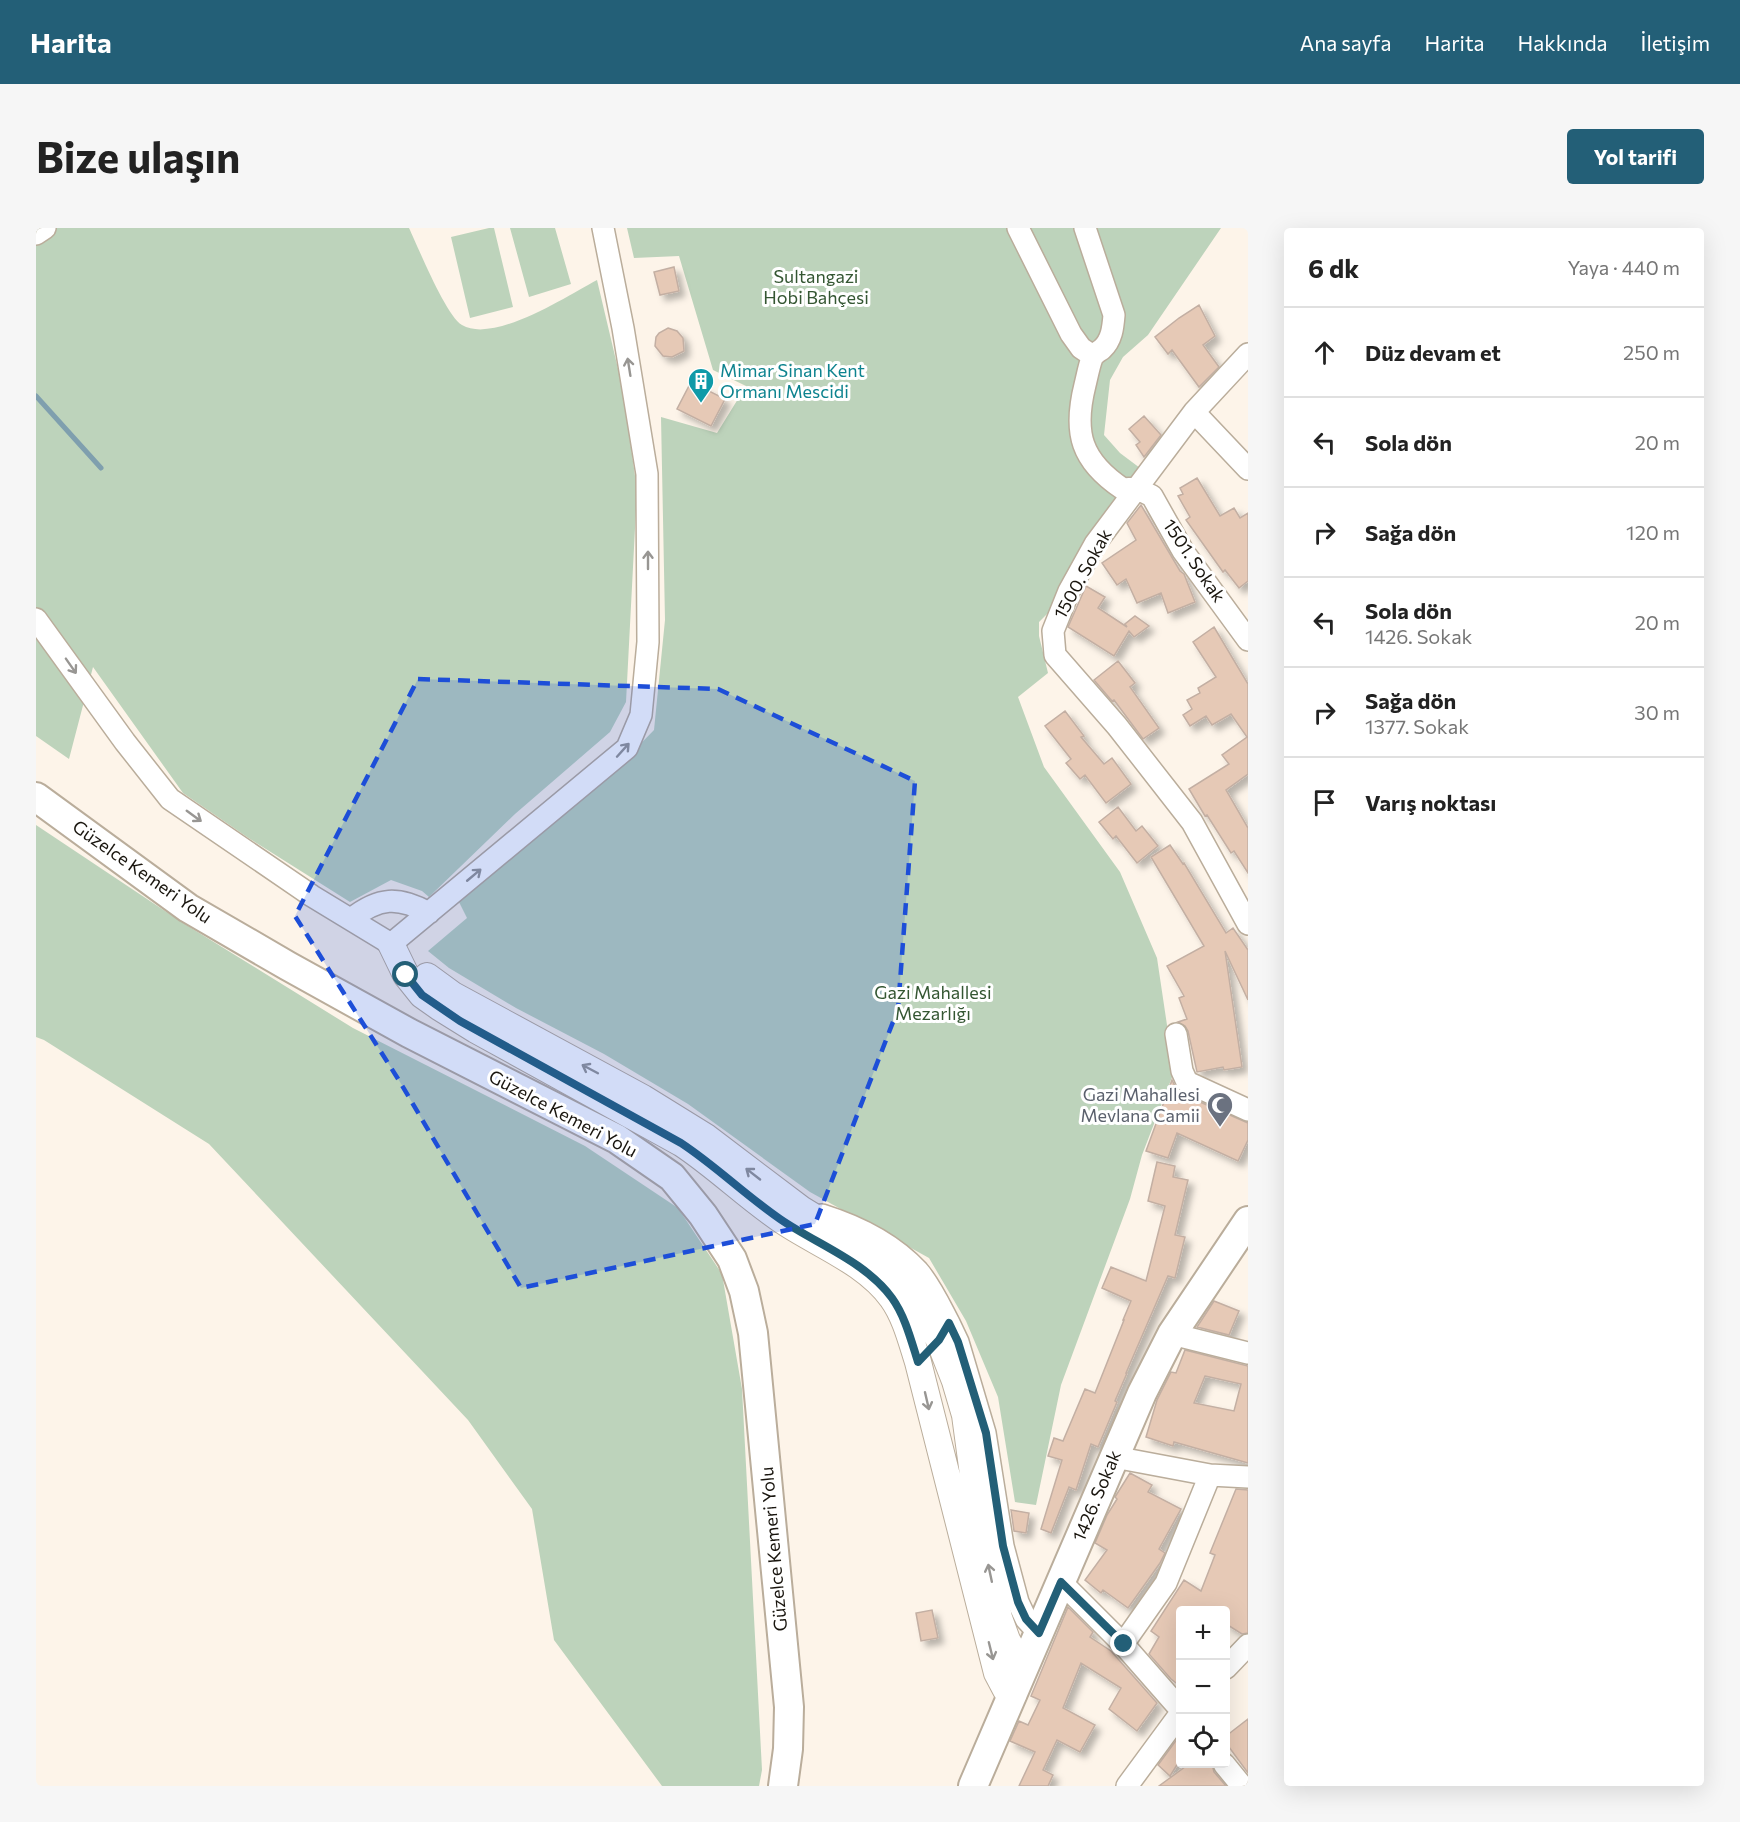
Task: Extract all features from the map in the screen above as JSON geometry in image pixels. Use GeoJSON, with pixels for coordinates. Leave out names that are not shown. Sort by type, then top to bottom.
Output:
{"type":"FeatureCollection","features":[{"type":"Feature","properties":{"kind":"main road","name":"Güzelce Kemeri Yolu"},"geometry":{"type":"LineString","coordinates":[[36,796],[188,908],[409,1033],[616,1139],[672,1177],[703,1215],[732,1259],[744,1291],[753,1333],[789,1707],[788,1749],[783,1786]]}},
{"type":"Feature","properties":{"kind":"main road","name":"1426. Sokak"},"geometry":{"type":"LineString","coordinates":[[973,1786],[1142,1393],[1172,1334],[1248,1221]]}},
{"type":"Feature","properties":{"kind":"street"},"geometry":{"type":"LineString","coordinates":[[36,234],[45,228]]}},
{"type":"Feature","properties":{"kind":"street"},"geometry":{"type":"LineString","coordinates":[[391,944],[627,748],[641,715],[648,642],[647,474],[623,328],[603,228]]}},
{"type":"Feature","properties":{"kind":"street"},"geometry":{"type":"LineString","coordinates":[[1018,228],[1071,334],[1081,348],[1093,356]]}},
{"type":"Feature","properties":{"kind":"street"},"geometry":{"type":"LineString","coordinates":[[1085,228],[1114,315],[1113,329],[1107,343],[1093,356],[1080,404],[1080,437],[1091,460],[1110,480],[1123,489],[1136,488]]}},
{"type":"Feature","properties":{"kind":"street","name":"1500. Sokak"},"geometry":{"type":"LineString","coordinates":[[1248,354],[1194,412],[1095,544],[1069,591],[1053,631],[1055,655],[1117,726],[1192,822],[1248,924]]}},
{"type":"Feature","properties":{"kind":"street"},"geometry":{"type":"LineString","coordinates":[[1194,412],[1248,470]]}},
{"type":"Feature","properties":{"kind":"street","name":"1501. Sokak"},"geometry":{"type":"LineString","coordinates":[[1136,488],[1152,496],[1183,551],[1248,640]]}},
{"type":"Feature","properties":{"kind":"street"},"geometry":{"type":"LineString","coordinates":[[36,619],[125,742],[170,799],[302,890],[391,944],[431,980],[453,995],[643,1098],[706,1137],[801,1209],[891,1264],[912,1288],[944,1332],[958,1342],[986,1433],[1003,1546],[1018,1602],[1026,1619],[1039,1633]]}},
{"type":"Feature","properties":{"kind":"street"},"geometry":{"type":"LineString","coordinates":[[351,919],[363,909],[381,901],[400,901],[415,905],[429,913]]}},
{"type":"Feature","properties":{"kind":"street"},"geometry":{"type":"LineString","coordinates":[[391,944],[406,975],[422,995],[446,1012],[681,1143],[709,1162],[781,1219],[862,1269],[892,1298],[902,1316],[918,1362],[997,1673],[1006,1690],[1013,1695]]}},
{"type":"Feature","properties":{"kind":"street"},"geometry":{"type":"LineString","coordinates":[[1176,1034],[1182,1071],[1187,1082],[1248,1110]]}},
{"type":"Feature","properties":{"kind":"street"},"geometry":{"type":"LineString","coordinates":[[918,1362],[944,1332]]}},
{"type":"Feature","properties":{"kind":"street"},"geometry":{"type":"LineString","coordinates":[[944,1332],[965,1415],[981,1530],[999,1618],[1007,1640],[1016,1656],[1025,1665]]}},
{"type":"Feature","properties":{"kind":"street"},"geometry":{"type":"LineString","coordinates":[[1172,1334],[1248,1353]]}},
{"type":"Feature","properties":{"kind":"street"},"geometry":{"type":"LineString","coordinates":[[1114,1457],[1210,1475],[1248,1477]]}},
{"type":"Feature","properties":{"kind":"street"},"geometry":{"type":"LineString","coordinates":[[1124,1644],[1166,1582],[1210,1475]]}},
{"type":"Feature","properties":{"kind":"street"},"geometry":{"type":"LineString","coordinates":[[1061,1582],[1124,1644],[1176,1704]]}},
{"type":"Feature","properties":{"kind":"street"},"geometry":{"type":"LineString","coordinates":[[1230,1664],[1248,1645]]}},
{"type":"Feature","properties":{"kind":"street"},"geometry":{"type":"LineString","coordinates":[[1127,1786],[1176,1719]]}},
{"type":"Feature","properties":{"kind":"street"},"geometry":{"type":"LineString","coordinates":[[1227,1768],[1242,1786]]}},
{"type":"Feature","properties":{"kind":"highlighted area"},"geometry":{"type":"Polygon","coordinates":[[[418,679],[718,689],[915,781],[898,1009],[815,1224],[521,1288],[400,1082],[295,916],[418,679]]]}},
{"type":"Feature","properties":{"kind":"green space"},"geometry":{"type":"Polygon","coordinates":[[[36,228],[409,228],[448,309],[462,325],[476,329],[492,328],[530,316],[597,280],[623,390],[637,490],[626,702],[610,732],[515,814],[429,897],[422,891],[391,880],[350,902],[247,837],[183,793],[93,667],[69,759],[36,736],[36,228]]]}},
{"type":"Feature","properties":{"kind":"green space"},"geometry":{"type":"Polygon","coordinates":[[[494,228],[513,307],[470,318],[451,237],[494,228]]]}},
{"type":"Feature","properties":{"kind":"green space"},"geometry":{"type":"Polygon","coordinates":[[[510,228],[555,228],[571,284],[529,297],[510,228]]]}},
{"type":"Feature","properties":{"kind":"green space"},"geometry":{"type":"Polygon","coordinates":[[[627,228],[1221,228],[1148,335],[1123,357],[1110,380],[1104,435],[1120,453],[1140,468],[1051,610],[1039,622],[1039,636],[1048,673],[1018,697],[1044,767],[1120,872],[1157,958],[1174,1072],[1142,1155],[1130,1199],[1061,1385],[1036,1505],[1015,1502],[998,1397],[966,1321],[929,1258],[810,1192],[688,1104],[604,1054],[516,1008],[449,968],[428,951],[467,918],[457,898],[608,777],[654,730],[665,620],[661,417],[717,433],[746,386],[713,370],[679,256],[634,258],[627,228]]]}},
{"type":"Feature","properties":{"kind":"green space"},"geometry":{"type":"Polygon","coordinates":[[[36,825],[183,923],[353,1028],[585,1146],[678,1208],[722,1274],[742,1389],[762,1770],[759,1786],[662,1786],[554,1640],[532,1509],[468,1420],[209,1144],[36,1037],[36,825]]]}},
{"type":"Feature","properties":{"kind":"building"},"geometry":{"type":"Polygon","coordinates":[[[674,267],[679,291],[660,295],[654,272],[674,267]]]}},
{"type":"Feature","properties":{"kind":"building"},"geometry":{"type":"Polygon","coordinates":[[[1199,305],[1215,336],[1203,345],[1219,367],[1199,387],[1172,350],[1168,354],[1155,337],[1199,305]]]}},
{"type":"Feature","properties":{"kind":"building"},"geometry":{"type":"Polygon","coordinates":[[[668,328],[677,331],[683,338],[684,351],[672,357],[663,356],[655,346],[656,337],[668,328]]]}},
{"type":"Feature","properties":{"kind":"building","name":"Mimar Sinan Kent Ormanı Mescidi"},"geometry":{"type":"Polygon","coordinates":[[[691,382],[725,399],[711,426],[677,409],[691,382]]]}},
{"type":"Feature","properties":{"kind":"building"},"geometry":{"type":"Polygon","coordinates":[[[1144,416],[1161,435],[1144,457],[1136,445],[1140,442],[1129,429],[1144,416]]]}},
{"type":"Feature","properties":{"kind":"building"},"geometry":{"type":"Polygon","coordinates":[[[1197,478],[1220,516],[1234,508],[1240,518],[1248,513],[1248,581],[1239,588],[1225,570],[1223,572],[1186,520],[1190,517],[1178,496],[1183,494],[1180,488],[1197,478]]]}},
{"type":"Feature","properties":{"kind":"building"},"geometry":{"type":"Polygon","coordinates":[[[1141,505],[1180,571],[1184,574],[1195,602],[1168,613],[1161,593],[1137,603],[1126,579],[1117,585],[1102,563],[1136,540],[1127,523],[1141,505]]]}},
{"type":"Feature","properties":{"kind":"building"},"geometry":{"type":"Polygon","coordinates":[[[1086,586],[1105,597],[1098,608],[1127,627],[1125,624],[1135,616],[1149,626],[1134,637],[1129,631],[1114,656],[1068,627],[1086,586]]]}},
{"type":"Feature","properties":{"kind":"building"},"geometry":{"type":"Polygon","coordinates":[[[1214,627],[1248,684],[1248,774],[1226,790],[1248,828],[1248,873],[1234,851],[1231,853],[1207,815],[1205,816],[1189,789],[1229,764],[1222,755],[1247,737],[1231,714],[1212,725],[1206,716],[1190,726],[1183,715],[1192,709],[1187,700],[1200,693],[1198,688],[1216,677],[1193,642],[1214,627]]]}},
{"type":"Feature","properties":{"kind":"building"},"geometry":{"type":"Polygon","coordinates":[[[1118,661],[1135,683],[1130,687],[1159,728],[1143,739],[1114,700],[1112,701],[1094,680],[1118,661]]]}},
{"type":"Feature","properties":{"kind":"building"},"geometry":{"type":"Polygon","coordinates":[[[1065,711],[1084,736],[1081,737],[1104,764],[1112,758],[1131,784],[1106,803],[1085,775],[1080,779],[1066,763],[1071,759],[1045,726],[1065,711]]]}},
{"type":"Feature","properties":{"kind":"building"},"geometry":{"type":"Polygon","coordinates":[[[1118,807],[1136,831],[1142,826],[1158,846],[1137,863],[1116,836],[1113,839],[1099,822],[1118,807]]]}},
{"type":"Feature","properties":{"kind":"building"},"geometry":{"type":"Polygon","coordinates":[[[1170,845],[1184,863],[1226,933],[1233,928],[1248,950],[1248,1000],[1225,951],[1242,1067],[1224,1070],[1223,1067],[1197,1072],[1188,1031],[1178,1022],[1187,1019],[1179,998],[1184,996],[1167,966],[1204,946],[1151,857],[1170,845]]]}},
{"type":"Feature","properties":{"kind":"building"},"geometry":{"type":"Polygon","coordinates":[[[1172,1080],[1182,1094],[1248,1123],[1248,1140],[1238,1161],[1177,1133],[1168,1158],[1146,1151],[1172,1080]]]}},
{"type":"Feature","properties":{"kind":"building"},"geometry":{"type":"Polygon","coordinates":[[[1157,1162],[1175,1166],[1173,1177],[1188,1180],[1175,1235],[1185,1237],[1175,1278],[1168,1276],[1126,1373],[1115,1401],[1117,1402],[1098,1447],[1091,1444],[1076,1490],[1069,1487],[1051,1533],[1041,1529],[1062,1460],[1048,1456],[1054,1438],[1063,1441],[1085,1389],[1095,1393],[1131,1301],[1102,1288],[1111,1267],[1146,1281],[1165,1206],[1148,1201],[1157,1162]]]}},
{"type":"Feature","properties":{"kind":"building"},"geometry":{"type":"Polygon","coordinates":[[[1214,1301],[1239,1311],[1229,1335],[1197,1327],[1214,1301]]]}},
{"type":"Feature","properties":{"kind":"building"},"geometry":{"type":"Polygon","coordinates":[[[1185,1350],[1248,1366],[1248,1463],[1174,1442],[1173,1446],[1146,1437],[1157,1400],[1171,1372],[1176,1373],[1185,1350]],[[1205,1376],[1194,1403],[1234,1411],[1241,1384],[1205,1376]]]}},
{"type":"Feature","properties":{"kind":"building"},"geometry":{"type":"Polygon","coordinates":[[[1130,1473],[1152,1485],[1148,1492],[1181,1509],[1159,1549],[1165,1553],[1160,1563],[1128,1608],[1103,1590],[1101,1593],[1085,1580],[1107,1550],[1095,1543],[1117,1499],[1115,1497],[1130,1473]]]}},
{"type":"Feature","properties":{"kind":"building"},"geometry":{"type":"Polygon","coordinates":[[[1236,1489],[1248,1490],[1248,1633],[1242,1634],[1230,1626],[1230,1606],[1176,1606],[1176,1683],[1149,1654],[1159,1637],[1151,1631],[1184,1580],[1201,1591],[1215,1555],[1210,1553],[1236,1489]]]}},
{"type":"Feature","properties":{"kind":"building"},"geometry":{"type":"Polygon","coordinates":[[[1011,1510],[1029,1513],[1026,1533],[1014,1531],[1011,1510]]]}},
{"type":"Feature","properties":{"kind":"building"},"geometry":{"type":"Polygon","coordinates":[[[1068,1607],[1093,1632],[1090,1637],[1111,1651],[1157,1703],[1137,1731],[1109,1709],[1121,1688],[1081,1663],[1063,1708],[1095,1725],[1080,1752],[1057,1740],[1043,1770],[1053,1775],[1048,1786],[1019,1786],[1035,1752],[1010,1741],[1019,1721],[1028,1725],[1040,1700],[1031,1696],[1068,1607]]]}},
{"type":"Feature","properties":{"kind":"building"},"geometry":{"type":"Polygon","coordinates":[[[932,1610],[938,1638],[921,1641],[916,1613],[932,1610]]]}},
{"type":"Feature","properties":{"kind":"building"},"geometry":{"type":"Polygon","coordinates":[[[1248,1719],[1248,1773],[1230,1748],[1230,1733],[1248,1719]]]}},
{"type":"Feature","properties":{"kind":"building"},"geometry":{"type":"Polygon","coordinates":[[[1176,1740],[1176,1766],[1170,1776],[1158,1765],[1176,1740]]]}},
{"type":"Feature","properties":{"kind":"building"},"geometry":{"type":"Polygon","coordinates":[[[1184,1768],[1213,1768],[1226,1786],[1159,1786],[1184,1768]]]}},
{"type":"Feature","properties":{"kind":"waterway"},"geometry":{"type":"LineString","coordinates":[[36,396],[101,468]]}},
{"type":"Feature","properties":{"kind":"place","name":"Mimar Sinan Kent Ormanı Mescidi"},"geometry":{"type":"Point","coordinates":[701,404]}},
{"type":"Feature","properties":{"kind":"place","name":"Gazi Mahallesi Mevlana Camii"},"geometry":{"type":"Point","coordinates":[1220,1128]}},
{"type":"Feature","properties":{"kind":"route"},"geometry":{"type":"LineString","coordinates":[[406,975],[422,995],[460,1021],[681,1143],[709,1162],[781,1219],[862,1269],[892,1298],[902,1316],[918,1362],[939,1340],[949,1323],[958,1342],[986,1433],[1003,1546],[1018,1602],[1026,1619],[1039,1633],[1061,1582],[1124,1644]]}},
{"type":"Feature","properties":{"kind":"park label","name":"Sultangazi Hobi Bahçesi"},"geometry":{"type":"Point","coordinates":[816,287]}},
{"type":"Feature","properties":{"kind":"park label","name":"Gazi Mahallesi Mezarlığı"},"geometry":{"type":"Point","coordinates":[933,1003]}}]}
